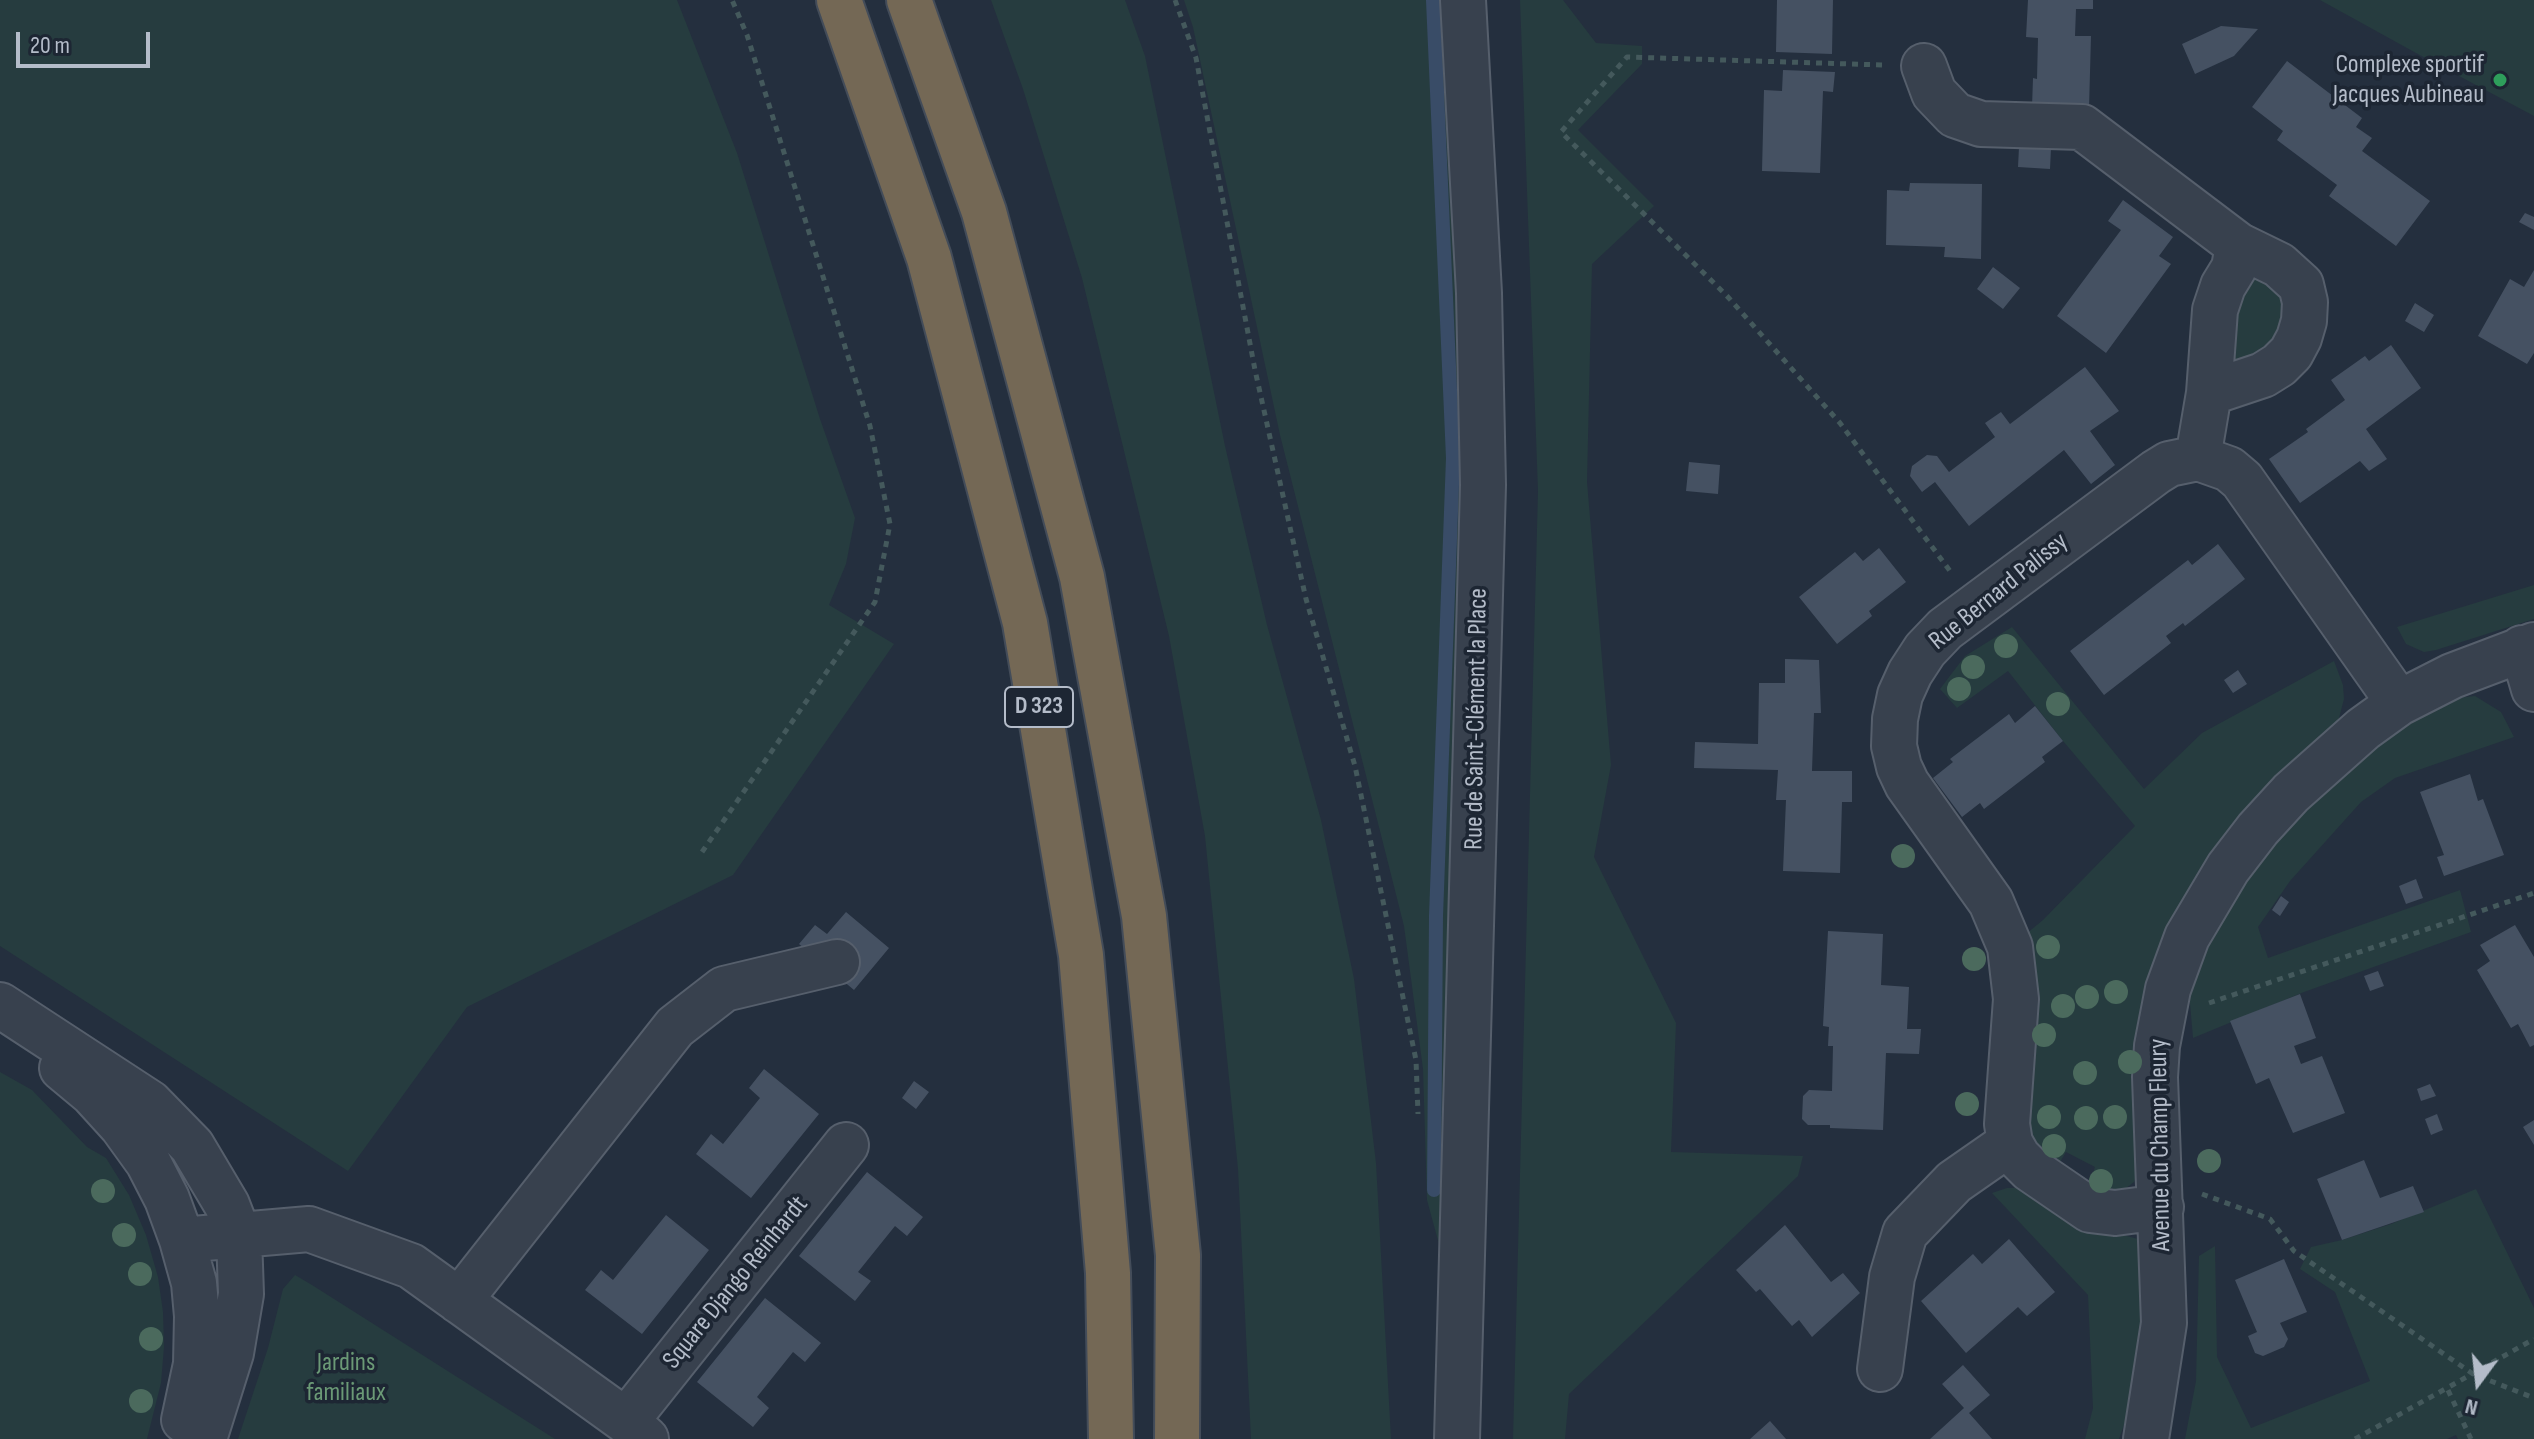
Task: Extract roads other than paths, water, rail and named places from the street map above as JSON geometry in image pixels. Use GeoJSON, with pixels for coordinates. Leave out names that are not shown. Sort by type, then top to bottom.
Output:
{"type":"FeatureCollection","features":[{"type":"Feature","properties":{"kind":"highway","name":"D 323"},"geometry":{"type":"LineString","coordinates":[[839,0],[929,258],[1025,623],[1081,955],[1108,1273],[1111,1439]]}},
{"type":"Feature","properties":{"kind":"highway","name":"D 323"},"geometry":{"type":"LineString","coordinates":[[909,0],[984,212],[1085,593],[1144,916],[1178,1255],[1177,1439]]}},
{"type":"Feature","properties":{"kind":"street","name":"Rue de Saint-Clément la Place"},"geometry":{"type":"LineString","coordinates":[[1457,1439],[1483,485],[1479,293],[1463,0]]}},
{"type":"Feature","properties":{"kind":"street"},"geometry":{"type":"LineString","coordinates":[[1924,66],[1934,93],[1955,115],[1981,124],[2082,127],[2238,245],[2279,265],[2301,285],[2305,302],[2304,321],[2291,353],[2263,375],[2209,393]]}},
{"type":"Feature","properties":{"kind":"street"},"geometry":{"type":"LineString","coordinates":[[2238,245],[2234,268],[2223,286],[2215,310],[2209,393],[2198,458],[2229,469],[2242,480],[2399,703]]}},
{"type":"Feature","properties":{"kind":"street","name":"Rue Bernard Palissy"},"geometry":{"type":"LineString","coordinates":[[2010,1143],[2007,1124],[2016,999],[2010,947],[1991,902],[1907,784],[1899,767],[1894,746],[1900,695],[1925,650],[1945,629],[2156,472],[2169,464],[2198,458]]}},
{"type":"Feature","properties":{"kind":"street","name":"Avenue du Champ Fleury"},"geometry":{"type":"LineString","coordinates":[[2146,1439],[2164,1323],[2176,1198],[2155,1077],[2157,1046],[2168,989],[2187,937],[2228,868],[2266,820],[2326,760],[2363,729],[2399,703],[2452,676],[2530,661]]}},
{"type":"Feature","properties":{"kind":"street"},"geometry":{"type":"LineString","coordinates":[[459,1301],[675,1027],[724,989],[837,962]]}},
{"type":"Feature","properties":{"kind":"street"},"geometry":{"type":"LineString","coordinates":[[0,1005],[126,1085],[172,1123],[211,1174],[227,1205],[239,1236],[238,1323],[204,1439]]}},
{"type":"Feature","properties":{"kind":"street"},"geometry":{"type":"LineString","coordinates":[[0,1028],[57,1064],[92,1093],[122,1126],[148,1162],[167,1199],[194,1283],[197,1316],[196,1364],[178,1439]]}},
{"type":"Feature","properties":{"kind":"street"},"geometry":{"type":"LineString","coordinates":[[1880,1369],[1892,1277],[1905,1233],[1954,1182],[2010,1143],[2030,1169],[2090,1210],[2115,1213],[2176,1198]]}},
{"type":"Feature","properties":{"kind":"street","name":"Square Django Reinhardt"},"geometry":{"type":"LineString","coordinates":[[636,1430],[846,1145]]}},
{"type":"Feature","properties":{"kind":"street"},"geometry":{"type":"LineString","coordinates":[[182,1240],[280,1230],[320,1231],[411,1266],[636,1430]]}},
{"type":"Feature","properties":{"kind":"waterway"},"geometry":{"type":"LineString","coordinates":[[1433,0],[1453,458],[1436,916],[1434,1190]]}},
{"type":"Feature","properties":{"kind":"place","name":"Complexe sportif Jacques Aubineau"},"geometry":{"type":"Point","coordinates":[2500,80]}},
{"type":"Feature","properties":{"kind":"park label","name":"Jardins familiaux"},"geometry":{"type":"Point","coordinates":[346,1378]}}]}
